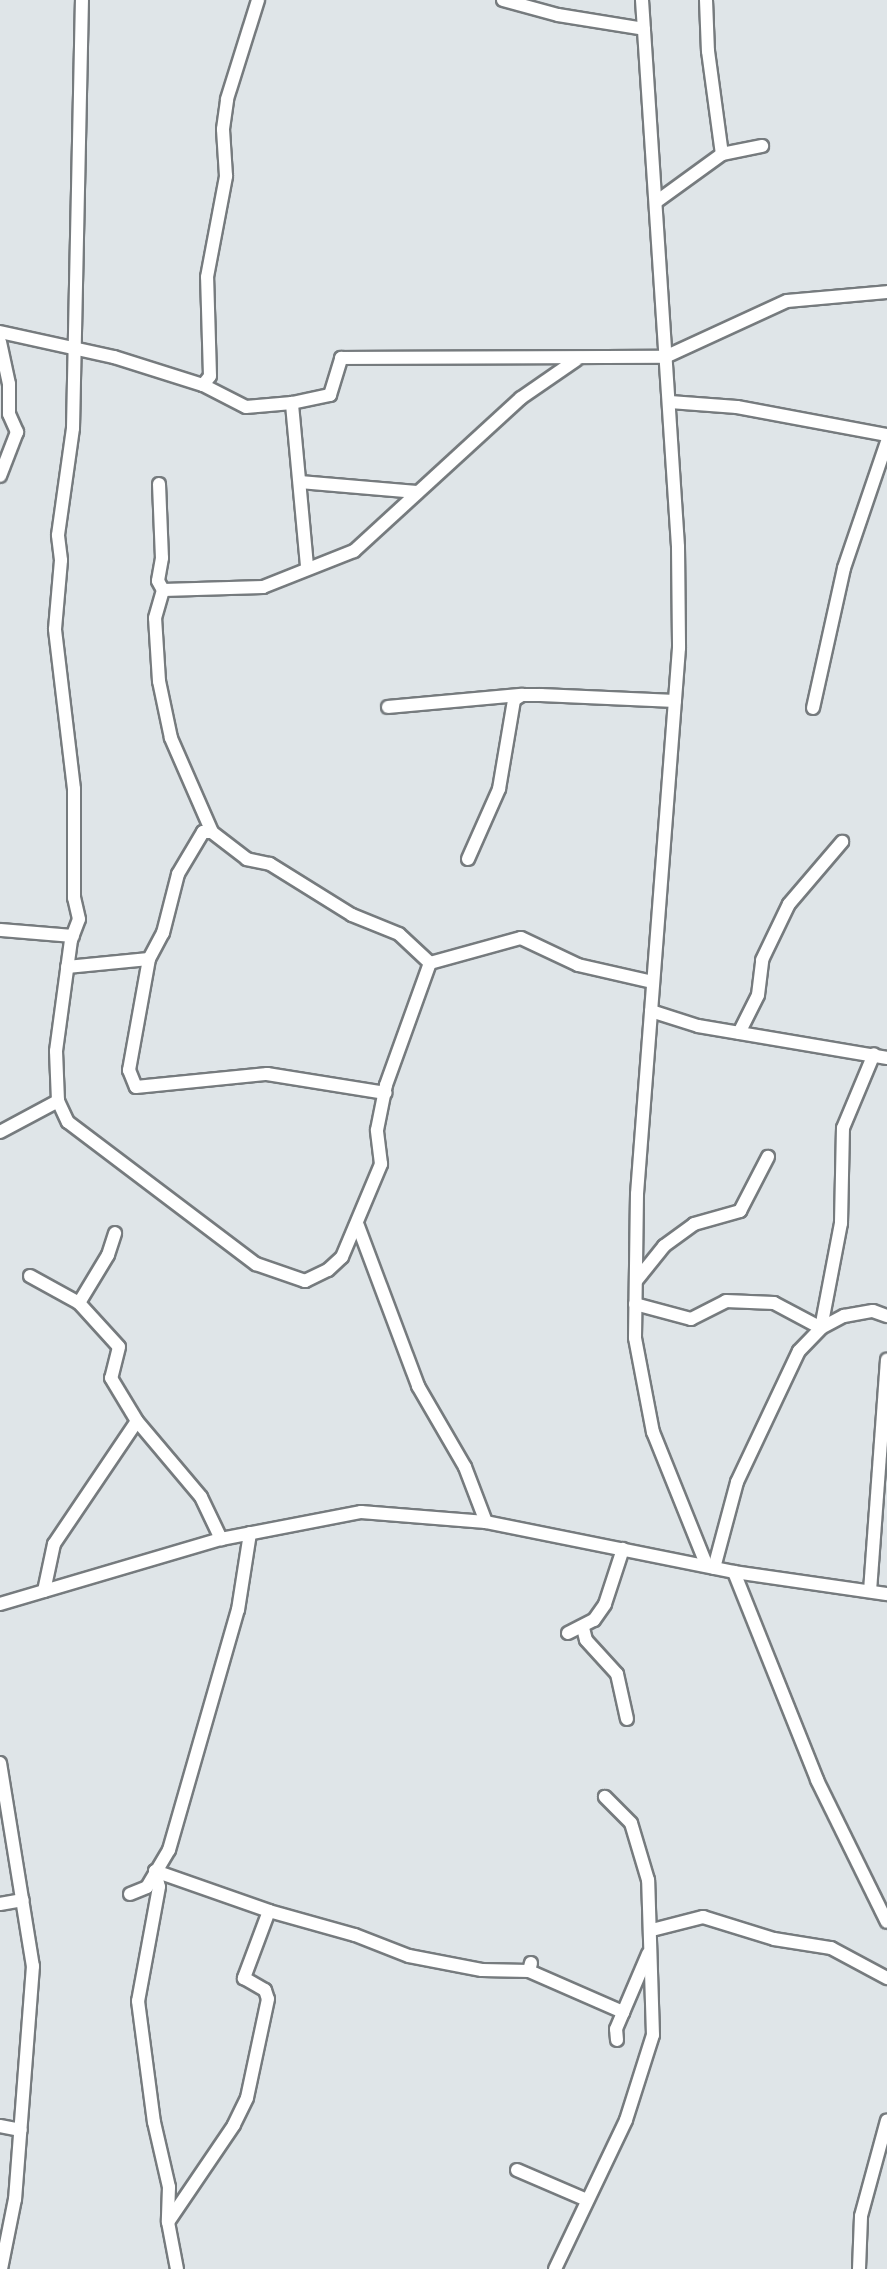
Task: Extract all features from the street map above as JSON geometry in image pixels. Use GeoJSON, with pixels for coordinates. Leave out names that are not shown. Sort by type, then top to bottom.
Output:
{"type":"FeatureCollection","features":[{"type":"Feature","properties":{"kind":"street"},"geometry":{"type":"LineString","coordinates":[[82,0],[75,349],[55,629],[76,809],[74,898],[79,919],[67,967],[55,1051],[58,1101],[68,1122],[101,1149],[147,1180],[231,1249],[285,1277],[305,1281],[337,1264],[358,1226],[381,1164],[377,1130],[385,1093],[414,998],[430,962]]}},
{"type":"Feature","properties":{"kind":"street"},"geometry":{"type":"LineString","coordinates":[[203,385],[210,376],[207,276],[226,176],[223,129],[227,99],[258,0]]}},
{"type":"Feature","properties":{"kind":"street"},"geometry":{"type":"LineString","coordinates":[[503,0],[558,15],[644,29]]}},
{"type":"Feature","properties":{"kind":"street"},"geometry":{"type":"LineString","coordinates":[[642,0],[678,547],[675,701],[637,1194],[635,1338],[653,1432],[710,1567]]}},
{"type":"Feature","properties":{"kind":"street"},"geometry":{"type":"LineString","coordinates":[[706,0],[708,51],[722,154]]}},
{"type":"Feature","properties":{"kind":"street"},"geometry":{"type":"LineString","coordinates":[[656,202],[722,154],[762,146]]}},
{"type":"Feature","properties":{"kind":"street"},"geometry":{"type":"LineString","coordinates":[[0,332],[75,349],[203,385],[246,407],[292,403],[330,395],[341,358],[576,360],[665,357],[787,302],[887,292]]}},
{"type":"Feature","properties":{"kind":"street"},"geometry":{"type":"LineString","coordinates":[[0,342],[9,384],[9,414],[17,432],[0,475]]}},
{"type":"Feature","properties":{"kind":"street"},"geometry":{"type":"LineString","coordinates":[[163,590],[263,587],[307,566],[354,551],[521,398],[576,360]]}},
{"type":"Feature","properties":{"kind":"street"},"geometry":{"type":"LineString","coordinates":[[670,402],[737,407],[887,435]]}},
{"type":"Feature","properties":{"kind":"street"},"geometry":{"type":"LineString","coordinates":[[292,403],[307,566]]}},
{"type":"Feature","properties":{"kind":"street"},"geometry":{"type":"LineString","coordinates":[[813,708],[844,568],[887,442]]}},
{"type":"Feature","properties":{"kind":"street"},"geometry":{"type":"LineString","coordinates":[[300,482],[418,492]]}},
{"type":"Feature","properties":{"kind":"street"},"geometry":{"type":"LineString","coordinates":[[159,484],[162,558],[158,581],[163,590],[155,618],[159,681],[172,738],[212,832],[247,859],[270,864],[352,915],[399,934],[430,962]]}},
{"type":"Feature","properties":{"kind":"street"},"geometry":{"type":"LineString","coordinates":[[874,484],[887,490]]}},
{"type":"Feature","properties":{"kind":"street"},"geometry":{"type":"LineString","coordinates":[[388,707],[522,695],[675,701]]}},
{"type":"Feature","properties":{"kind":"street"},"geometry":{"type":"LineString","coordinates":[[468,859],[499,789],[507,762],[504,743],[514,700],[522,695]]}},
{"type":"Feature","properties":{"kind":"street"},"geometry":{"type":"LineString","coordinates":[[212,832],[203,832],[178,874],[163,933],[149,959],[129,1070],[136,1087],[267,1074],[385,1093]]}},
{"type":"Feature","properties":{"kind":"street"},"geometry":{"type":"LineString","coordinates":[[740,1033],[758,995],[762,960],[789,904],[842,842]]}},
{"type":"Feature","properties":{"kind":"street"},"geometry":{"type":"LineString","coordinates":[[0,930],[73,936]]}},
{"type":"Feature","properties":{"kind":"street"},"geometry":{"type":"LineString","coordinates":[[430,962],[521,938],[578,965],[653,982]]}},
{"type":"Feature","properties":{"kind":"street"},"geometry":{"type":"LineString","coordinates":[[67,967],[149,959]]}},
{"type":"Feature","properties":{"kind":"street"},"geometry":{"type":"LineString","coordinates":[[651,1011],[698,1026],[887,1058]]}},
{"type":"Feature","properties":{"kind":"street"},"geometry":{"type":"LineString","coordinates":[[821,1328],[841,1223],[841,1139],[874,1054]]}},
{"type":"Feature","properties":{"kind":"street"},"geometry":{"type":"LineString","coordinates":[[0,1132],[58,1101]]}},
{"type":"Feature","properties":{"kind":"street"},"geometry":{"type":"LineString","coordinates":[[636,1281],[663,1246],[694,1224],[740,1211],[768,1157]]}},
{"type":"Feature","properties":{"kind":"street"},"geometry":{"type":"LineString","coordinates":[[358,1226],[418,1386],[465,1467],[486,1522]]}},
{"type":"Feature","properties":{"kind":"street"},"geometry":{"type":"LineString","coordinates":[[79,1303],[108,1255],[116,1233]]}},
{"type":"Feature","properties":{"kind":"street"},"geometry":{"type":"LineString","coordinates":[[30,1276],[79,1303],[119,1347],[111,1378],[137,1421],[201,1497],[221,1539]]}},
{"type":"Feature","properties":{"kind":"street"},"geometry":{"type":"LineString","coordinates":[[635,1304],[691,1319],[726,1301],[774,1303],[821,1328]]}},
{"type":"Feature","properties":{"kind":"street"},"geometry":{"type":"LineString","coordinates":[[710,1567],[737,1482],[799,1351],[821,1328],[860,1311],[887,1316]]}},
{"type":"Feature","properties":{"kind":"street"},"geometry":{"type":"LineString","coordinates":[[870,1591],[887,1360]]}},
{"type":"Feature","properties":{"kind":"street"},"geometry":{"type":"LineString","coordinates":[[44,1591],[54,1544],[137,1421]]}},
{"type":"Feature","properties":{"kind":"street"},"geometry":{"type":"LineString","coordinates":[[0,1604],[221,1539],[361,1512],[486,1522],[734,1572],[887,1594]]}},
{"type":"Feature","properties":{"kind":"street"},"geometry":{"type":"LineString","coordinates":[[130,1894],[147,1887],[169,1850],[238,1611],[250,1533]]}},
{"type":"Feature","properties":{"kind":"street"},"geometry":{"type":"LineString","coordinates":[[568,1633],[583,1629],[605,1604],[623,1549]]}},
{"type":"Feature","properties":{"kind":"street"},"geometry":{"type":"LineString","coordinates":[[734,1572],[817,1780],[887,1922]]}},
{"type":"Feature","properties":{"kind":"street"},"geometry":{"type":"LineString","coordinates":[[583,1629],[586,1640],[617,1674],[627,1719]]}},
{"type":"Feature","properties":{"kind":"street"},"geometry":{"type":"LineString","coordinates":[[0,1763],[33,1966],[15,2199],[1,2269]]}},
{"type":"Feature","properties":{"kind":"street"},"geometry":{"type":"LineString","coordinates":[[555,2269],[626,2120],[653,2035],[650,1950],[652,1930],[638,1839],[631,1823],[605,1797]]}},
{"type":"Feature","properties":{"kind":"street"},"geometry":{"type":"LineString","coordinates":[[155,1871],[269,1911],[355,1935],[409,1956],[482,1970],[530,1967],[623,2012]]}},
{"type":"Feature","properties":{"kind":"street"},"geometry":{"type":"LineString","coordinates":[[155,1871],[159,1886],[138,2001],[154,2122],[169,2187],[168,2222],[177,2269]]}},
{"type":"Feature","properties":{"kind":"street"},"geometry":{"type":"LineString","coordinates":[[0,1904],[23,1899]]}},
{"type":"Feature","properties":{"kind":"street"},"geometry":{"type":"LineString","coordinates":[[168,2222],[234,2125],[247,2098],[252,2056],[268,1999],[265,1990],[244,1978],[269,1911]]}},
{"type":"Feature","properties":{"kind":"street"},"geometry":{"type":"LineString","coordinates":[[652,1930],[703,1917],[774,1939],[831,1948],[887,1978]]}},
{"type":"Feature","properties":{"kind":"street"},"geometry":{"type":"LineString","coordinates":[[617,2040],[623,2012],[650,1950]]}},
{"type":"Feature","properties":{"kind":"street"},"geometry":{"type":"LineString","coordinates":[[859,2269],[861,2216],[887,2120]]}},
{"type":"Feature","properties":{"kind":"street"},"geometry":{"type":"LineString","coordinates":[[0,2126],[20,2130]]}},
{"type":"Feature","properties":{"kind":"street"},"geometry":{"type":"LineString","coordinates":[[517,2171],[587,2200]]}}]}
